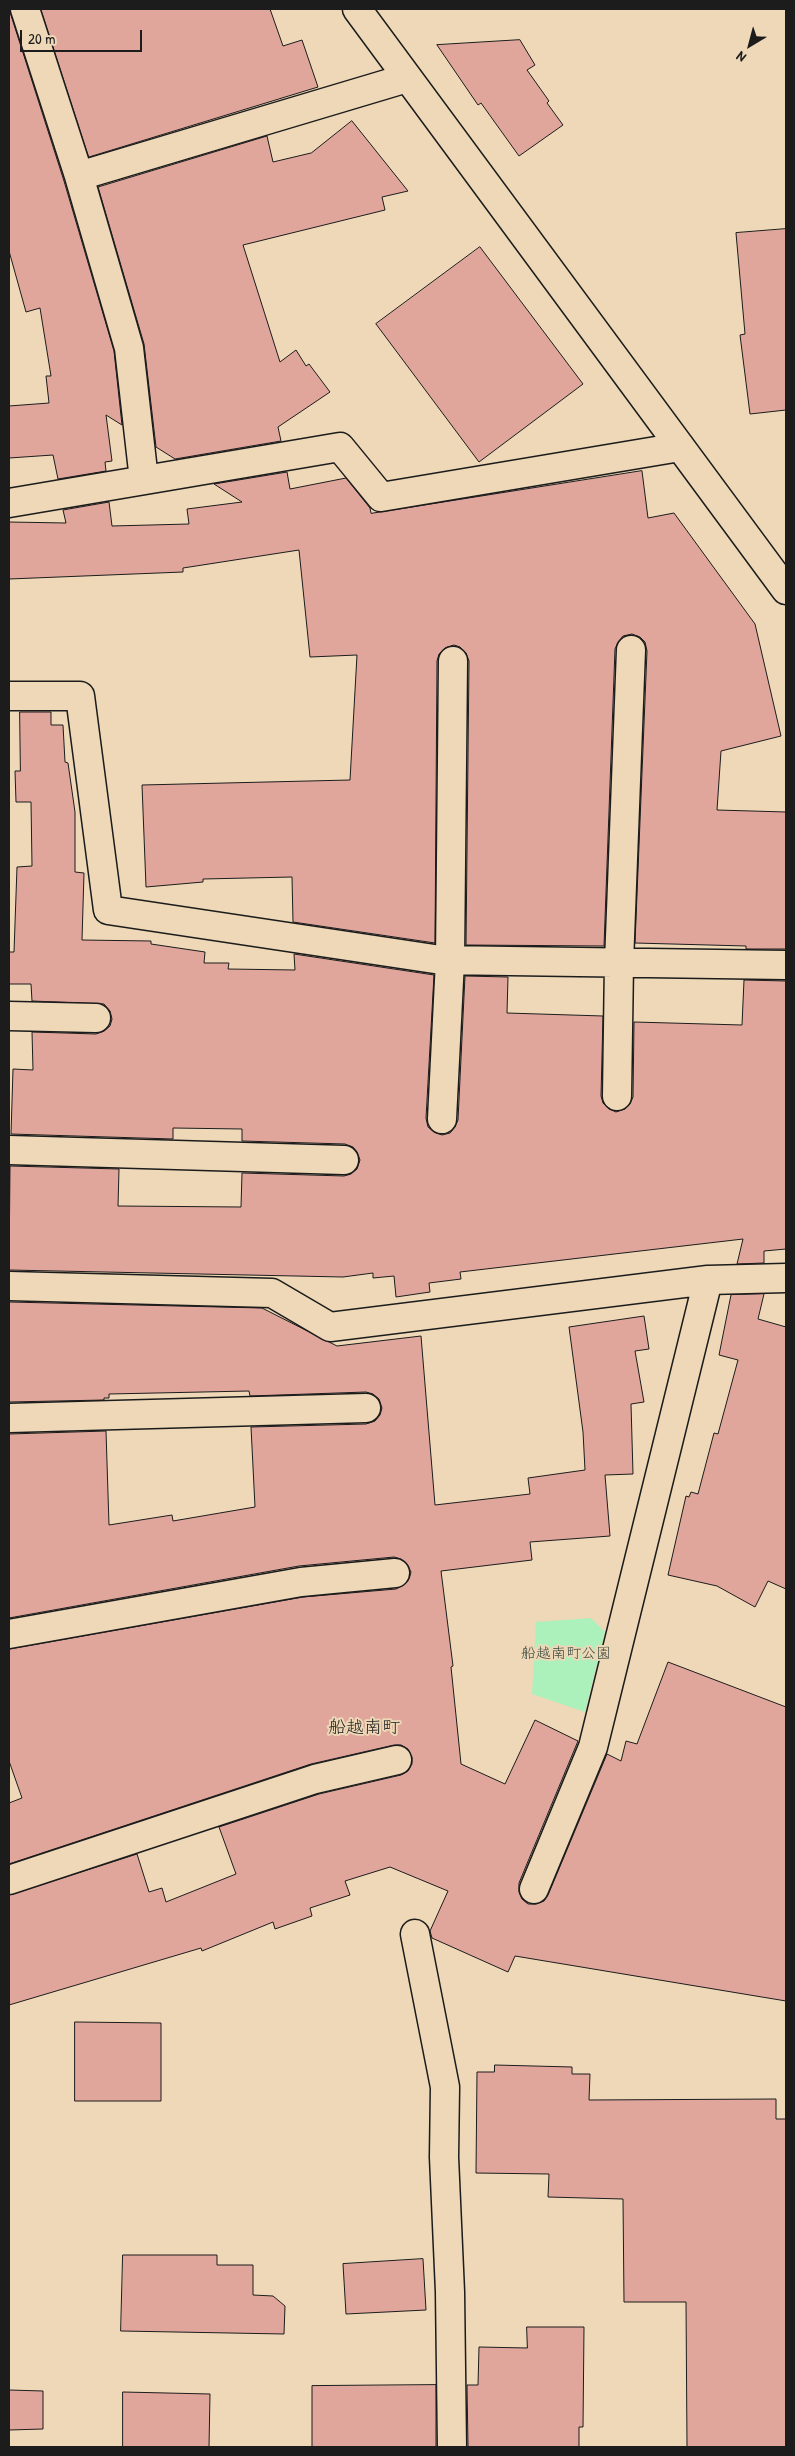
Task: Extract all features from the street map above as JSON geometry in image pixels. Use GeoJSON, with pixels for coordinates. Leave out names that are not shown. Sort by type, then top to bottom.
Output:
{"type":"FeatureCollection","features":[{"type":"Feature","properties":{"kind":"street"},"geometry":{"type":"LineString","coordinates":[[25,9],[78,176],[129,348],[144,480]]}},
{"type":"Feature","properties":{"kind":"street"},"geometry":{"type":"LineString","coordinates":[[357,9],[786,590]]}},
{"type":"Feature","properties":{"kind":"street"},"geometry":{"type":"LineString","coordinates":[[78,176],[407,78]]}},
{"type":"Feature","properties":{"kind":"street"},"geometry":{"type":"LineString","coordinates":[[9,503],[340,447],[381,497],[680,448]]}},
{"type":"Feature","properties":{"kind":"street"},"geometry":{"type":"LineString","coordinates":[[617,1096],[619,962],[630,650]]}},
{"type":"Feature","properties":{"kind":"street"},"geometry":{"type":"LineString","coordinates":[[442,1119],[450,961],[453,660]]}},
{"type":"Feature","properties":{"kind":"street"},"geometry":{"type":"LineString","coordinates":[[9,696],[80,696],[108,910],[450,961],[786,965]]}},
{"type":"Feature","properties":{"kind":"street"},"geometry":{"type":"LineString","coordinates":[[9,1016],[96,1018]]}},
{"type":"Feature","properties":{"kind":"street"},"geometry":{"type":"LineString","coordinates":[[9,1150],[344,1160]]}},
{"type":"Feature","properties":{"kind":"street"},"geometry":{"type":"LineString","coordinates":[[9,1286],[272,1293],[330,1327],[708,1280],[786,1278]]}},
{"type":"Feature","properties":{"kind":"street"},"geometry":{"type":"LineString","coordinates":[[534,1889],[593,1747],[708,1280]]}},
{"type":"Feature","properties":{"kind":"street"},"geometry":{"type":"LineString","coordinates":[[9,1418],[366,1408]]}},
{"type":"Feature","properties":{"kind":"street"},"geometry":{"type":"LineString","coordinates":[[9,1634],[301,1582],[395,1574]]}},
{"type":"Feature","properties":{"kind":"street"},"geometry":{"type":"LineString","coordinates":[[9,1880],[315,1779],[397,1760]]}},
{"type":"Feature","properties":{"kind":"street"},"geometry":{"type":"LineString","coordinates":[[415,1934],[445,2087],[444,2157],[452,2447]]}},
{"type":"Feature","properties":{"kind":"green space","name":"船越南町公園"},"geometry":{"type":"Polygon","coordinates":[[[591,1618],[605,1632],[585,1712],[532,1694],[536,1622],[591,1618]]]}},
{"type":"Feature","properties":{"kind":"building"},"geometry":{"type":"Polygon","coordinates":[[[9,9],[64,181],[114,351],[122,425],[106,415],[112,461],[105,462],[106,471],[58,479],[53,455],[9,458],[9,406],[49,403],[46,376],[51,376],[40,308],[26,312],[9,251],[9,9]]]}},
{"type":"Feature","properties":{"kind":"building"},"geometry":{"type":"Polygon","coordinates":[[[41,9],[270,9],[283,46],[302,40],[318,87],[89,157],[41,9]]]}},
{"type":"Feature","properties":{"kind":"building"},"geometry":{"type":"Polygon","coordinates":[[[520,40],[535,65],[527,70],[563,125],[519,156],[481,103],[478,105],[437,45],[520,40]]]}},
{"type":"Feature","properties":{"kind":"building"},"geometry":{"type":"Polygon","coordinates":[[[352,121],[408,191],[382,197],[385,210],[243,245],[280,362],[296,350],[306,366],[309,364],[330,392],[278,427],[281,441],[175,459],[156,447],[144,344],[98,187],[267,136],[273,162],[311,153],[352,121]]]}},
{"type":"Feature","properties":{"kind":"building"},"geometry":{"type":"Polygon","coordinates":[[[786,229],[786,410],[750,414],[740,335],[745,334],[736,233],[786,229]]]}},
{"type":"Feature","properties":{"kind":"building"},"geometry":{"type":"Polygon","coordinates":[[[480,247],[583,384],[479,462],[376,324],[480,247]]]}},
{"type":"Feature","properties":{"kind":"building"},"geometry":{"type":"Polygon","coordinates":[[[642,471],[648,518],[674,513],[755,624],[781,736],[721,751],[717,810],[786,812],[786,949],[746,949],[746,946],[635,943],[647,651],[645,642],[640,637],[632,634],[623,636],[615,649],[604,946],[466,945],[469,661],[466,653],[460,647],[454,645],[445,648],[439,654],[437,661],[435,943],[293,922],[292,877],[203,879],[203,882],[146,887],[142,785],[350,780],[357,655],[310,657],[299,550],[183,568],[183,572],[9,579],[9,522],[66,523],[63,510],[109,502],[112,526],[189,524],[187,509],[242,502],[214,484],[287,472],[290,489],[346,478],[370,508],[371,513],[642,471]]]}},
{"type":"Feature","properties":{"kind":"building"},"geometry":{"type":"Polygon","coordinates":[[[20,712],[51,712],[51,725],[63,725],[65,762],[68,763],[75,812],[75,872],[84,873],[82,940],[151,941],[151,944],[205,952],[204,963],[229,963],[228,969],[295,970],[294,954],[434,975],[426,1118],[428,1127],[442,1135],[450,1133],[458,1120],[465,976],[508,977],[507,1013],[603,1016],[601,1096],[603,1103],[609,1109],[616,1112],[625,1109],[633,1097],[634,1022],[742,1025],[744,980],[786,981],[786,1249],[764,1251],[764,1263],[737,1264],[743,1239],[460,1272],[461,1279],[429,1283],[430,1292],[396,1297],[394,1276],[373,1278],[373,1273],[343,1277],[9,1270],[10,1166],[119,1169],[118,1206],[241,1207],[242,1173],[344,1176],[351,1174],[357,1169],[360,1160],[353,1147],[345,1144],[242,1141],[242,1129],[173,1128],[173,1139],[11,1134],[13,1069],[33,1070],[32,1032],[96,1034],[110,1026],[112,1019],[110,1011],[104,1004],[32,1001],[31,984],[9,984],[9,952],[14,952],[17,867],[32,866],[31,802],[16,802],[15,771],[20,771],[20,712]]]}},
{"type":"Feature","properties":{"kind":"building"},"geometry":{"type":"Polygon","coordinates":[[[764,1294],[758,1319],[786,1327],[786,1589],[768,1581],[755,1607],[717,1586],[668,1575],[686,1496],[689,1497],[691,1492],[698,1494],[714,1433],[718,1434],[738,1360],[719,1355],[731,1295],[764,1294]]]}},
{"type":"Feature","properties":{"kind":"building"},"geometry":{"type":"Polygon","coordinates":[[[9,1302],[262,1308],[337,1346],[421,1336],[435,1505],[530,1494],[528,1478],[585,1470],[583,1432],[569,1327],[644,1316],[649,1349],[635,1351],[644,1402],[631,1404],[633,1474],[605,1475],[610,1536],[530,1542],[532,1560],[441,1571],[453,1666],[451,1667],[461,1764],[505,1784],[535,1720],[578,1741],[519,1883],[519,1892],[522,1899],[528,1904],[536,1904],[544,1901],[548,1895],[607,1754],[621,1761],[626,1741],[637,1744],[668,1662],[786,1707],[786,2001],[515,1956],[508,1972],[432,1938],[430,1931],[448,1891],[390,1867],[345,1881],[350,1895],[310,1908],[312,1916],[275,1929],[273,1922],[202,1951],[201,1948],[9,2005],[9,1895],[137,1854],[149,1892],[162,1888],[166,1902],[236,1874],[219,1827],[319,1794],[401,1775],[408,1771],[412,1764],[412,1757],[408,1749],[401,1745],[394,1745],[311,1764],[9,1864],[9,1803],[22,1798],[9,1761],[9,1649],[303,1597],[396,1589],[404,1585],[409,1579],[411,1572],[407,1564],[401,1559],[394,1557],[299,1566],[9,1618],[9,1434],[106,1431],[109,1525],[172,1515],[173,1521],[255,1507],[251,1427],[366,1424],[375,1421],[380,1415],[382,1408],[379,1399],[373,1394],[366,1392],[250,1396],[249,1391],[109,1394],[109,1398],[104,1398],[104,1400],[9,1402],[9,1302]]]}},
{"type":"Feature","properties":{"kind":"building"},"geometry":{"type":"Polygon","coordinates":[[[75,2022],[161,2023],[161,2101],[75,2101],[75,2022]]]}},
{"type":"Feature","properties":{"kind":"building"},"geometry":{"type":"Polygon","coordinates":[[[495,2065],[572,2067],[572,2074],[590,2074],[589,2100],[776,2099],[776,2119],[786,2119],[786,2447],[687,2447],[686,2302],[624,2302],[623,2199],[548,2197],[549,2174],[476,2173],[477,2072],[494,2072],[495,2065]]]}},
{"type":"Feature","properties":{"kind":"building"},"geometry":{"type":"Polygon","coordinates":[[[123,2255],[217,2255],[217,2265],[253,2265],[253,2295],[273,2296],[285,2306],[284,2334],[121,2331],[123,2255]]]}},
{"type":"Feature","properties":{"kind":"building"},"geometry":{"type":"Polygon","coordinates":[[[423,2259],[426,2310],[346,2314],[343,2264],[423,2259]]]}},
{"type":"Feature","properties":{"kind":"building"},"geometry":{"type":"Polygon","coordinates":[[[527,2327],[584,2327],[583,2427],[579,2427],[579,2447],[468,2447],[467,2385],[478,2385],[479,2347],[527,2348],[527,2327]]]}},
{"type":"Feature","properties":{"kind":"building"},"geometry":{"type":"Polygon","coordinates":[[[436,2385],[436,2447],[312,2447],[312,2386],[436,2385]]]}},
{"type":"Feature","properties":{"kind":"building"},"geometry":{"type":"Polygon","coordinates":[[[9,2390],[43,2391],[43,2429],[9,2430],[9,2390]]]}},
{"type":"Feature","properties":{"kind":"building"},"geometry":{"type":"Polygon","coordinates":[[[123,2392],[210,2394],[209,2447],[123,2447],[123,2392]]]}},
{"type":"Feature","properties":{"kind":"district","name":"船越南町"},"geometry":{"type":"Point","coordinates":[364,1728]}}]}
